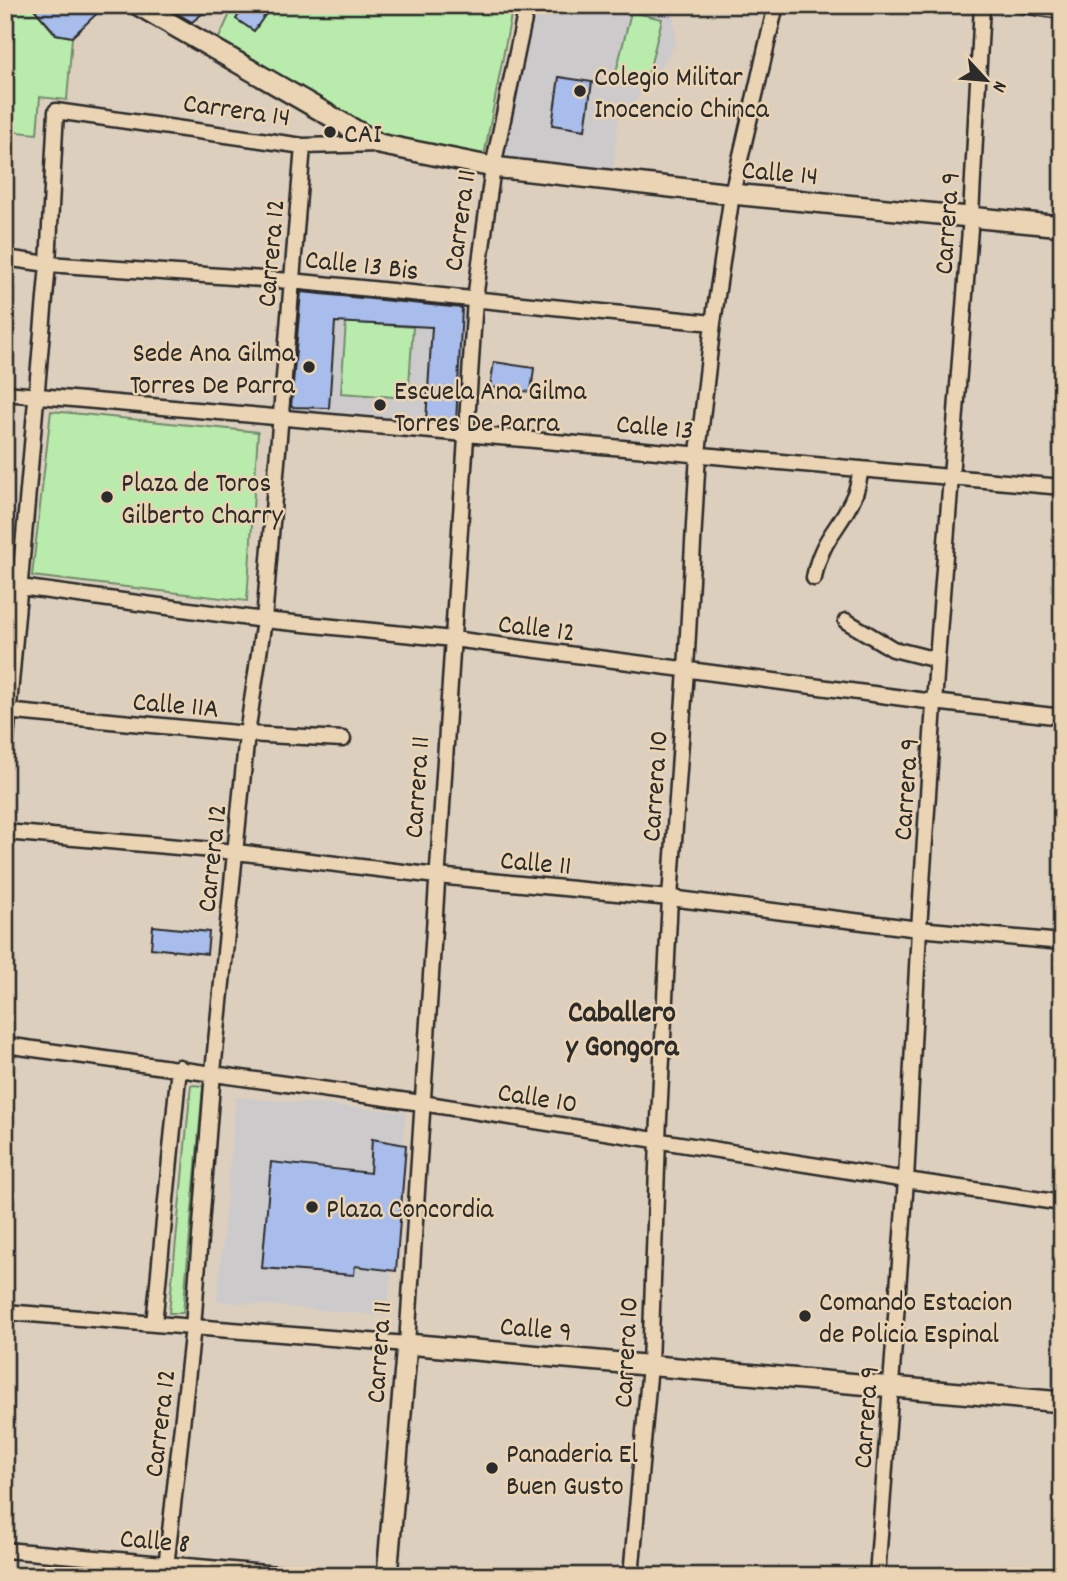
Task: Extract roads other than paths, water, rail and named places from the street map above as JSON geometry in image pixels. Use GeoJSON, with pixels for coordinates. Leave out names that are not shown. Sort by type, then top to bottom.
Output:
{"type":"FeatureCollection","features":[{"type":"Feature","properties":{"kind":"street"},"geometry":{"type":"LineString","coordinates":[[138,5],[379,144]]}},
{"type":"Feature","properties":{"kind":"street","name":"Carrera 11"},"geometry":{"type":"LineString","coordinates":[[387,1576],[407,1344],[475,299],[493,167],[527,5]]}},
{"type":"Feature","properties":{"kind":"street","name":"Carrera 10"},"geometry":{"type":"LineString","coordinates":[[631,1576],[650,1365],[670,898],[698,453],[732,194],[776,5]]}},
{"type":"Feature","properties":{"kind":"street","name":"Carrera 9"},"geometry":{"type":"LineString","coordinates":[[877,1576],[906,1180],[934,702],[971,216],[982,5]]}},
{"type":"Feature","properties":{"kind":"street"},"geometry":{"type":"LineString","coordinates":[[1023,5],[1062,11]]}},
{"type":"Feature","properties":{"kind":"street","name":"Carrera 14"},"geometry":{"type":"LineString","coordinates":[[48,264],[56,111],[303,146],[379,144],[493,167]]}},
{"type":"Feature","properties":{"kind":"street","name":"Carrera 12"},"geometry":{"type":"LineString","coordinates":[[166,1570],[193,1327],[213,1072],[247,734],[264,620],[303,146]]}},
{"type":"Feature","properties":{"kind":"street","name":"Calle 14"},"geometry":{"type":"LineString","coordinates":[[493,167],[732,194],[1062,226]]}},
{"type":"Feature","properties":{"kind":"street","name":"Calle 13 Bis"},"geometry":{"type":"LineString","coordinates":[[5,258],[48,264],[291,281],[713,323]]}},
{"type":"Feature","properties":{"kind":"street"},"geometry":{"type":"LineString","coordinates":[[5,751],[6,712],[21,586],[48,264]]}},
{"type":"Feature","properties":{"kind":"street","name":"Calle 13"},"geometry":{"type":"LineString","coordinates":[[5,393],[1062,487]]}},
{"type":"Feature","properties":{"kind":"street"},"geometry":{"type":"LineString","coordinates":[[814,578],[817,560],[827,538],[856,493],[861,469]]}},
{"type":"Feature","properties":{"kind":"street","name":"Calle 12"},"geometry":{"type":"LineString","coordinates":[[5,585],[264,620],[453,639],[1062,717]]}},
{"type":"Feature","properties":{"kind":"street"},"geometry":{"type":"LineString","coordinates":[[846,621],[893,649],[937,660]]}},
{"type":"Feature","properties":{"kind":"street","name":"Calle 11A"},"geometry":{"type":"LineString","coordinates":[[6,712],[247,734],[343,739]]}},
{"type":"Feature","properties":{"kind":"street","name":"Calle 11"},"geometry":{"type":"LineString","coordinates":[[5,832],[236,852],[437,876],[670,898],[919,929],[1062,942]]}},
{"type":"Feature","properties":{"kind":"street","name":"Calle 10"},"geometry":{"type":"LineString","coordinates":[[5,1045],[422,1102],[1062,1203]]}},
{"type":"Feature","properties":{"kind":"street"},"geometry":{"type":"LineString","coordinates":[[154,1324],[179,1067]]}},
{"type":"Feature","properties":{"kind":"street","name":"Calle 9"},"geometry":{"type":"LineString","coordinates":[[5,1312],[407,1344],[1062,1402]]}},
{"type":"Feature","properties":{"kind":"street","name":"Calle 8"},"geometry":{"type":"LineString","coordinates":[[5,1550],[166,1570],[300,1576]]}},
{"type":"Feature","properties":{"kind":"place","name":"Colegio Militar Inocencio Chinca"},"geometry":{"type":"Point","coordinates":[580,91]}},
{"type":"Feature","properties":{"kind":"place","name":"CAI"},"geometry":{"type":"Point","coordinates":[330,132]}},
{"type":"Feature","properties":{"kind":"place","name":"Sede Ana Gilma Torres De Parra"},"geometry":{"type":"Point","coordinates":[309,367]}},
{"type":"Feature","properties":{"kind":"place","name":"Escuela Ana Gilma Torres De Parra"},"geometry":{"type":"Point","coordinates":[380,405]}},
{"type":"Feature","properties":{"kind":"place","name":"Plaza de Toros Gilberto Charry"},"geometry":{"type":"Point","coordinates":[107,497]}},
{"type":"Feature","properties":{"kind":"place","name":"Plaza Concordia"},"geometry":{"type":"Point","coordinates":[312,1207]}},
{"type":"Feature","properties":{"kind":"place","name":"Comando Estacion de Policia Espinal"},"geometry":{"type":"Point","coordinates":[805,1316]}},
{"type":"Feature","properties":{"kind":"place","name":"Panaderia El Buen Gusto"},"geometry":{"type":"Point","coordinates":[492,1468]}},
{"type":"Feature","properties":{"kind":"district","name":"Caballero y Gongora"},"geometry":{"type":"Point","coordinates":[622,1028]}}]}
